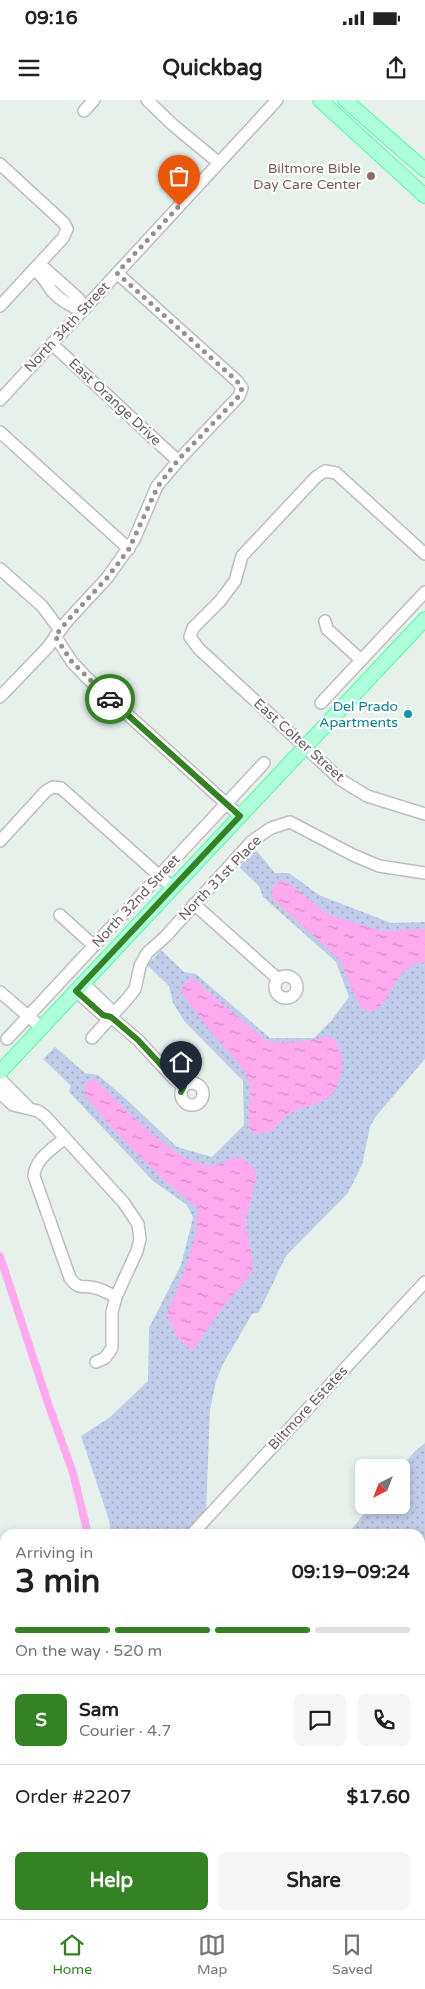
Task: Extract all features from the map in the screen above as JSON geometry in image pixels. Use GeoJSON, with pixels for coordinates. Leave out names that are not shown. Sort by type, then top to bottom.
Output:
{"type":"FeatureCollection","features":[{"type":"Feature","properties":{"kind":"main road"},"geometry":{"type":"LineString","coordinates":[[320,100],[420,192],[425,177]]}},
{"type":"Feature","properties":{"kind":"main road"},"geometry":{"type":"LineString","coordinates":[[345,100],[425,170]]}},
{"type":"Feature","properties":{"kind":"main road","name":"North 32nd Street"},"geometry":{"type":"LineString","coordinates":[[0,1072],[425,619]]}},
{"type":"Feature","properties":{"kind":"street"},"geometry":{"type":"LineString","coordinates":[[84,111],[94,100]]}},
{"type":"Feature","properties":{"kind":"street"},"geometry":{"type":"LineString","coordinates":[[147,100],[173,125],[219,163]]}},
{"type":"Feature","properties":{"kind":"street","name":"North 34th Street"},"geometry":{"type":"LineString","coordinates":[[0,400],[277,100]]}},
{"type":"Feature","properties":{"kind":"street"},"geometry":{"type":"LineString","coordinates":[[0,164],[64,223],[67,229],[63,238],[0,306]]}},
{"type":"Feature","properties":{"kind":"street"},"geometry":{"type":"LineString","coordinates":[[37,266],[79,299],[83,310]]}},
{"type":"Feature","properties":{"kind":"street"},"geometry":{"type":"LineString","coordinates":[[37,266],[57,296],[74,307],[83,310]]}},
{"type":"Feature","properties":{"kind":"street"},"geometry":{"type":"LineString","coordinates":[[0,697],[107,578],[129,549],[158,486],[178,460],[239,396],[242,388],[237,381],[117,273]]}},
{"type":"Feature","properties":{"kind":"street"},"geometry":{"type":"LineString","coordinates":[[57,296],[66,287]]}},
{"type":"Feature","properties":{"kind":"street","name":"East Orange Drive"},"geometry":{"type":"LineString","coordinates":[[52,344],[178,460]]}},
{"type":"Feature","properties":{"kind":"street"},"geometry":{"type":"LineString","coordinates":[[0,432],[129,549]]}},
{"type":"Feature","properties":{"kind":"street","name":"East Colter Street"},"geometry":{"type":"LineString","coordinates":[[425,554],[336,473],[325,472],[316,477],[242,556],[235,581],[193,628],[190,637],[199,649],[340,780],[367,796],[425,814]]}},
{"type":"Feature","properties":{"kind":"street"},"geometry":{"type":"LineString","coordinates":[[0,569],[42,606],[72,662],[87,678],[240,816]]}},
{"type":"Feature","properties":{"kind":"street"},"geometry":{"type":"LineString","coordinates":[[321,703],[425,592]]}},
{"type":"Feature","properties":{"kind":"street"},"geometry":{"type":"LineString","coordinates":[[325,620],[327,629],[361,660]]}},
{"type":"Feature","properties":{"kind":"street","name":"North 32nd Street"},"geometry":{"type":"LineString","coordinates":[[7,1039],[264,763]]}},
{"type":"Feature","properties":{"kind":"street"},"geometry":{"type":"LineString","coordinates":[[0,840],[46,791],[53,787],[61,788],[173,888]]}},
{"type":"Feature","properties":{"kind":"street","name":"North 31st Place"},"geometry":{"type":"LineString","coordinates":[[92,1038],[135,989],[140,966],[147,953],[252,842],[271,828],[290,822],[353,855],[380,866],[425,872]]}},
{"type":"Feature","properties":{"kind":"street"},"geometry":{"type":"LineString","coordinates":[[194,904],[278,979]]}},
{"type":"Feature","properties":{"kind":"street"},"geometry":{"type":"LineString","coordinates":[[60,915],[94,946]]}},
{"type":"Feature","properties":{"kind":"street"},"geometry":{"type":"LineString","coordinates":[[79,987],[99,1005],[109,1008],[111,1017],[184,1086]]}},
{"type":"Feature","properties":{"kind":"street"},"geometry":{"type":"LineString","coordinates":[[0,992],[42,1028]]}},
{"type":"Feature","properties":{"kind":"street"},"geometry":{"type":"LineString","coordinates":[[0,1079],[28,1107]]}},
{"type":"Feature","properties":{"kind":"street"},"geometry":{"type":"LineString","coordinates":[[0,1093],[13,1105],[28,1107],[46,1116],[124,1203],[138,1224],[140,1239],[138,1252],[116,1297],[112,1312],[112,1348],[105,1358],[96,1362]]}},
{"type":"Feature","properties":{"kind":"street"},"geometry":{"type":"LineString","coordinates":[[65,1138],[38,1162],[34,1176],[74,1285],[81,1288],[95,1287],[116,1297]]}},
{"type":"Feature","properties":{"kind":"street","name":"Biltmore Estates"},"geometry":{"type":"LineString","coordinates":[[197,1529],[425,1282]]}},
{"type":"Feature","properties":{"kind":"shaded area"},"geometry":{"type":"Polygon","coordinates":[[[255,849],[275,873],[289,873],[319,895],[391,923],[425,922],[425,1059],[376,1116],[370,1127],[362,1165],[348,1193],[286,1256],[259,1312],[252,1314],[223,1364],[216,1381],[210,1410],[206,1511],[191,1529],[110,1529],[81,1436],[109,1418],[148,1381],[149,1328],[181,1265],[193,1218],[187,1205],[153,1181],[69,1092],[71,1086],[43,1059],[55,1047],[85,1073],[98,1075],[177,1147],[212,1157],[244,1125],[243,1081],[185,1022],[173,1003],[169,986],[147,965],[161,950],[184,972],[196,974],[270,1038],[314,1038],[331,1021],[349,997],[336,962],[263,897],[259,886],[239,867],[255,849]]]}},
{"type":"Feature","properties":{"kind":"shaded area"},"geometry":{"type":"Polygon","coordinates":[[[425,1443],[425,1529],[352,1529],[364,1514],[410,1514],[410,1459],[408,1459],[425,1443]]]}},
{"type":"Feature","properties":{"kind":"water"},"geometry":{"type":"Polygon","coordinates":[[[282,880],[290,884],[323,911],[333,916],[382,931],[425,929],[425,962],[413,965],[405,971],[384,1002],[370,1012],[359,1005],[340,960],[272,898],[274,887],[282,880]]]}},
{"type":"Feature","properties":{"kind":"water"},"geometry":{"type":"Polygon","coordinates":[[[192,978],[264,1039],[287,1043],[330,1036],[336,1042],[342,1059],[340,1078],[331,1095],[320,1102],[291,1113],[272,1130],[252,1133],[249,1120],[250,1091],[247,1077],[196,1013],[181,990],[186,982],[192,978]]]}},
{"type":"Feature","properties":{"kind":"water"},"geometry":{"type":"Polygon","coordinates":[[[94,1079],[146,1129],[192,1161],[213,1165],[234,1157],[244,1159],[254,1169],[256,1179],[245,1222],[253,1262],[252,1272],[218,1314],[193,1350],[183,1344],[167,1314],[186,1267],[196,1234],[198,1208],[138,1154],[84,1094],[87,1082],[94,1079]]]}},
{"type":"Feature","properties":{"kind":"waterway"},"geometry":{"type":"LineString","coordinates":[[0,1256],[73,1473],[87,1529]]}},
{"type":"Feature","properties":{"kind":"way so far"},"geometry":{"type":"LineString","coordinates":[[110,699],[72,662],[55,636],[107,578],[129,549],[146,508],[158,486],[178,460],[239,396],[242,388],[237,381],[117,273],[179,206]]}},
{"type":"Feature","properties":{"kind":"place","name":"Biltmore Bible Day Care Center"},"geometry":{"type":"Point","coordinates":[371,176]}},
{"type":"Feature","properties":{"kind":"place","name":"Del Prado Apartments"},"geometry":{"type":"Point","coordinates":[408,714]}},
{"type":"Feature","properties":{"kind":"route"},"geometry":{"type":"LineString","coordinates":[[110,699],[240,816],[76,991],[103,1015],[111,1017],[138,1040],[175,1080],[184,1086],[181,1092]]}}]}
